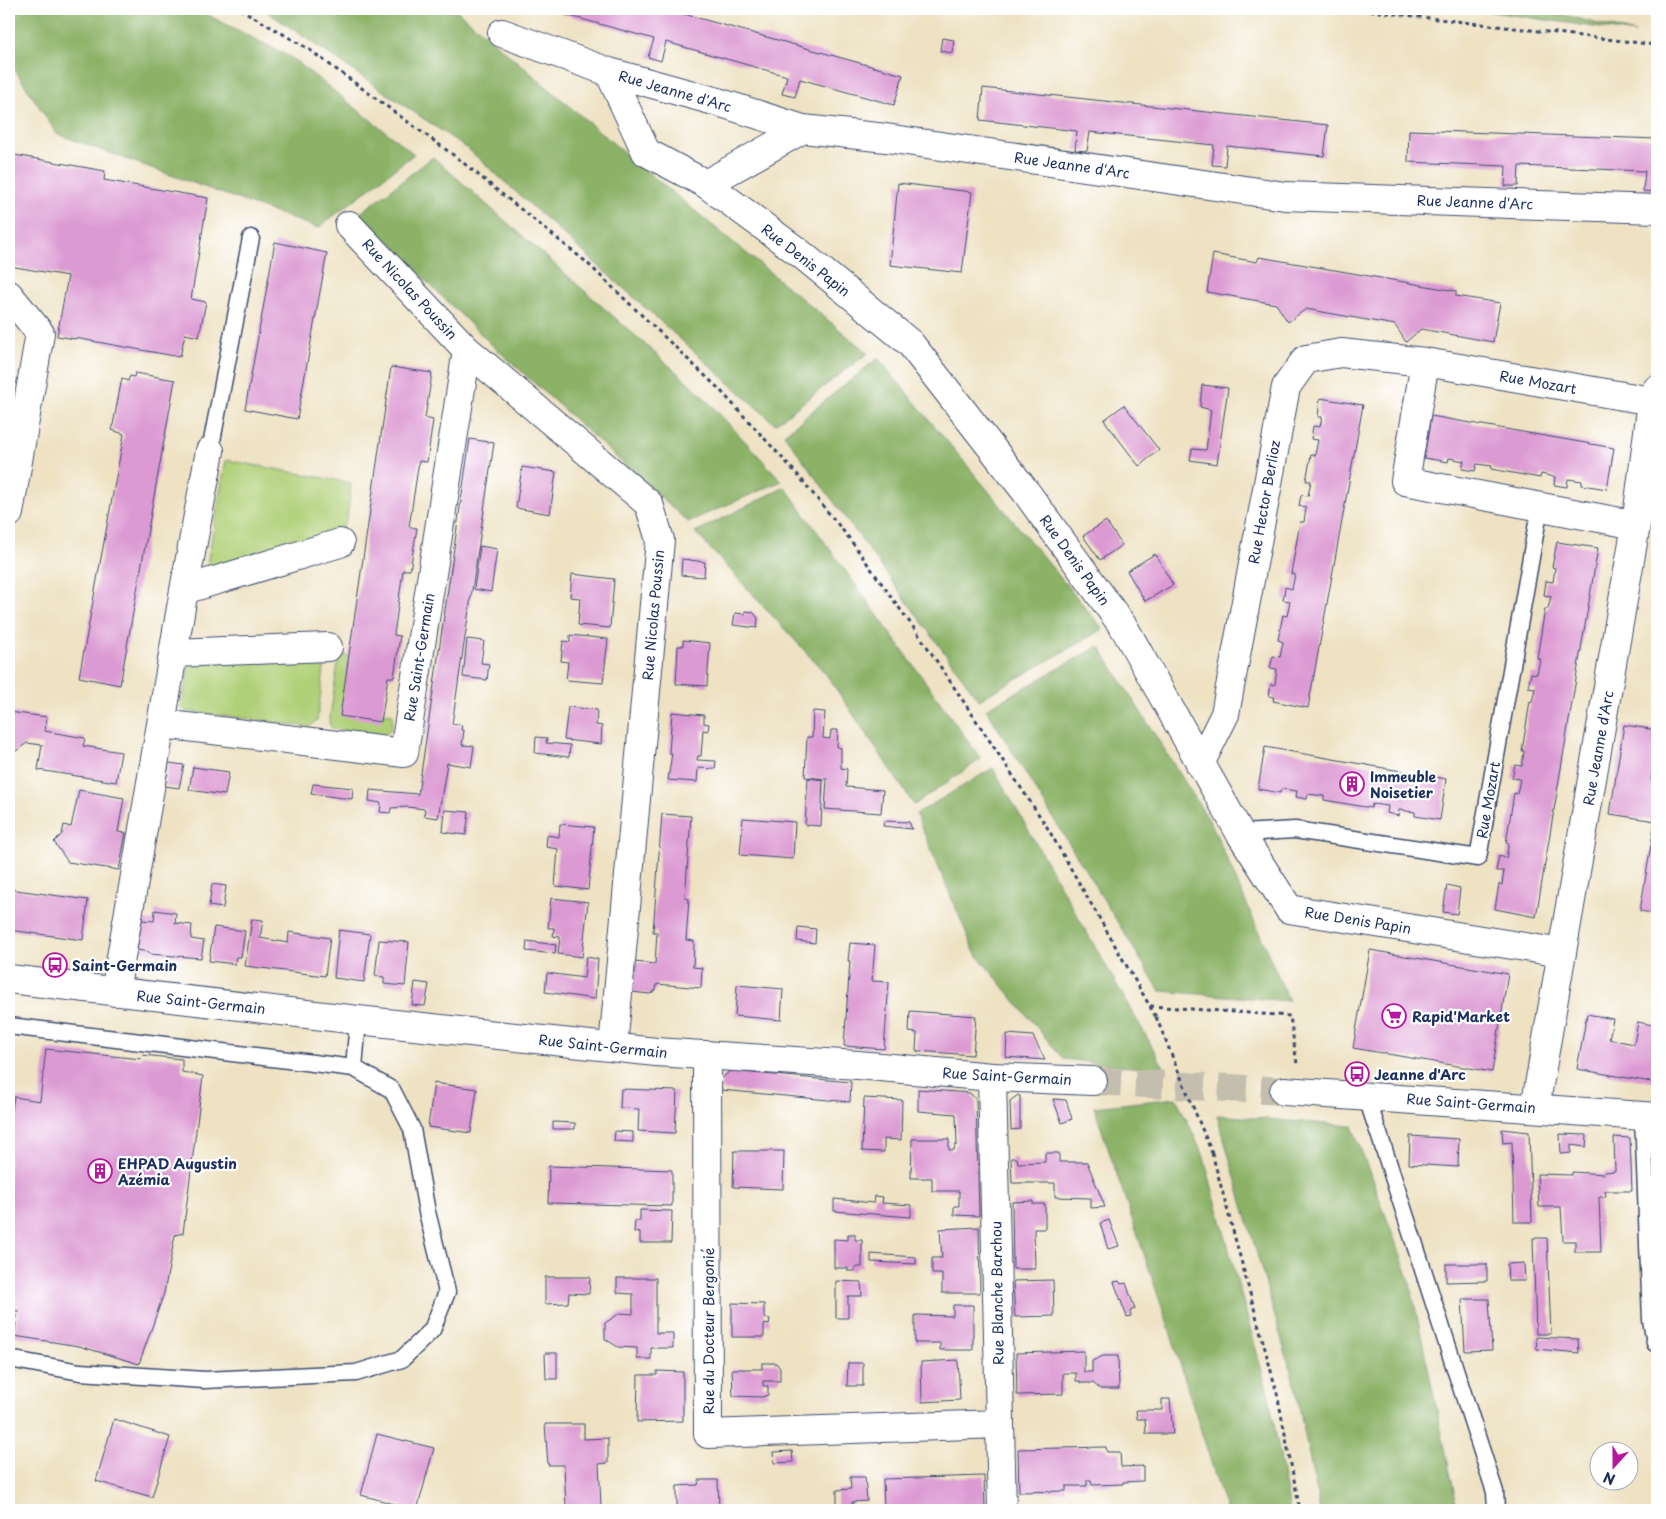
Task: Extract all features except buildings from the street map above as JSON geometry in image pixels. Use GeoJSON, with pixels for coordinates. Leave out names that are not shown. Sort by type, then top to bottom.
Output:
{"type":"FeatureCollection","features":[{"type":"Feature","properties":{"kind":"street","name":"Rue Jeanne d'Arc"},"geometry":{"type":"LineString","coordinates":[[502,32],[610,72],[718,102],[803,129],[886,138],[1285,196],[1657,209]]}},
{"type":"Feature","properties":{"kind":"street","name":"Rue Denis Papin"},"geometry":{"type":"LineString","coordinates":[[610,72],[646,152],[706,184],[801,254],[910,343],[1026,492],[1125,629],[1240,833],[1289,909],[1562,952]]}},
{"type":"Feature","properties":{"kind":"street"},"geometry":{"type":"LineString","coordinates":[[706,184],[803,129]]}},
{"type":"Feature","properties":{"kind":"street","name":"Rue Nicolas Poussin"},"geometry":{"type":"LineString","coordinates":[[349,225],[468,350],[649,504],[660,540],[613,1047]]}},
{"type":"Feature","properties":{"kind":"street"},"geometry":{"type":"LineString","coordinates":[[9,295],[40,333],[9,513]]}},
{"type":"Feature","properties":{"kind":"street","name":"Rue Saint-Germain"},"geometry":{"type":"LineString","coordinates":[[162,724],[404,753],[468,350]]}},
{"type":"Feature","properties":{"kind":"street","name":"Rue Hector Berlioz"},"geometry":{"type":"LineString","coordinates":[[1200,764],[1225,714],[1286,387],[1306,359],[1341,353],[1425,362]]}},
{"type":"Feature","properties":{"kind":"street"},"geometry":{"type":"LineString","coordinates":[[1425,362],[1405,481],[1636,525]]}},
{"type":"Feature","properties":{"kind":"street","name":"Rue Mozart"},"geometry":{"type":"LineString","coordinates":[[1425,362],[1654,395]]}},
{"type":"Feature","properties":{"kind":"street","name":"Rue Jeanne d'Arc"},"geometry":{"type":"LineString","coordinates":[[1535,1108],[1636,525],[1654,395]]}},
{"type":"Feature","properties":{"kind":"street"},"geometry":{"type":"LineString","coordinates":[[114,992],[210,451]]}},
{"type":"Feature","properties":{"kind":"street"},"geometry":{"type":"LineString","coordinates":[[184,590],[340,543]]}},
{"type":"Feature","properties":{"kind":"street"},"geometry":{"type":"LineString","coordinates":[[174,653],[328,647]]}},
{"type":"Feature","properties":{"kind":"street","name":"Rue Saint-Germain"},"geometry":{"type":"LineString","coordinates":[[9,978],[358,1020],[613,1047],[992,1077],[1093,1081]]}},
{"type":"Feature","properties":{"kind":"street","name":"Rue du Docteur Bergonié"},"geometry":{"type":"LineString","coordinates":[[707,1055],[708,1434],[1000,1424]]}},
{"type":"Feature","properties":{"kind":"street","name":"Rue Blanche Barchou"},"geometry":{"type":"LineString","coordinates":[[992,1077],[1002,1510]]}},
{"type":"Feature","properties":{"kind":"street","name":"Rue Saint-Germain"},"geometry":{"type":"LineString","coordinates":[[1293,1092],[1650,1116]]}},
{"type":"Feature","properties":{"kind":"lane"},"geometry":{"type":"LineString","coordinates":[[210,451],[251,238]]}},
{"type":"Feature","properties":{"kind":"lane","name":"Rue Mozart"},"geometry":{"type":"LineString","coordinates":[[1240,833],[1295,830],[1478,858],[1540,506]]}},
{"type":"Feature","properties":{"kind":"lane"},"geometry":{"type":"LineString","coordinates":[[354,1068],[358,1020]]}},
{"type":"Feature","properties":{"kind":"lane"},"geometry":{"type":"LineString","coordinates":[[9,1026],[354,1068],[392,1090],[412,1129],[427,1212],[447,1292],[432,1330],[402,1359],[356,1373],[205,1380],[80,1372],[9,1359]]}},
{"type":"Feature","properties":{"kind":"lane"},"geometry":{"type":"LineString","coordinates":[[1366,1096],[1495,1492],[1496,1510]]}},
{"type":"Feature","properties":{"kind":"lane"},"geometry":{"type":"LineString","coordinates":[[1650,1116],[1651,1320],[1655,1343],[1657,1344]]}},
{"type":"Feature","properties":{"kind":"path"},"geometry":{"type":"LineString","coordinates":[[240,9],[306,48],[471,169],[585,261],[719,390],[797,474],[849,538],[926,645],[1046,827],[1156,1017],[1212,1153],[1277,1393],[1300,1510]]}},
{"type":"Feature","properties":{"kind":"path"},"geometry":{"type":"LineString","coordinates":[[1354,9],[1657,45]]}},
{"type":"Feature","properties":{"kind":"path"},"geometry":{"type":"LineString","coordinates":[[1150,1006],[1290,1016],[1293,1092]]}},
{"type":"Feature","properties":{"kind":"green space"},"geometry":{"type":"Polygon","coordinates":[[[9,9],[196,9],[292,58],[414,154],[318,228],[57,134],[9,61],[9,39],[18,21],[9,17],[9,9]]]}},
{"type":"Feature","properties":{"kind":"green space"},"geometry":{"type":"Polygon","coordinates":[[[263,9],[455,9],[633,160],[868,353],[775,424],[468,149],[263,9]]]}},
{"type":"Feature","properties":{"kind":"green space"},"geometry":{"type":"Polygon","coordinates":[[[1472,9],[1540,9],[1635,33],[1472,9]]]}},
{"type":"Feature","properties":{"kind":"green space"},"geometry":{"type":"Polygon","coordinates":[[[433,157],[699,392],[782,481],[688,522],[490,343],[358,215],[433,157]]]}},
{"type":"Feature","properties":{"kind":"green space"},"geometry":{"type":"Polygon","coordinates":[[[878,358],[1103,629],[979,700],[784,434],[878,358]]]}},
{"type":"Feature","properties":{"kind":"green space"},"geometry":{"type":"Polygon","coordinates":[[[226,460],[351,483],[347,518],[344,524],[337,534],[211,570],[207,564],[226,460]]]}},
{"type":"Feature","properties":{"kind":"green space"},"geometry":{"type":"Polygon","coordinates":[[[785,487],[981,759],[914,805],[826,674],[695,532],[785,487]]]}},
{"type":"Feature","properties":{"kind":"green space"},"geometry":{"type":"Polygon","coordinates":[[[1099,646],[1212,825],[1289,1001],[1160,991],[986,709],[1099,646]]]}},
{"type":"Feature","properties":{"kind":"green space"},"geometry":{"type":"Polygon","coordinates":[[[326,655],[317,720],[310,727],[186,711],[181,707],[190,660],[326,655]]]}},
{"type":"Feature","properties":{"kind":"green space"},"geometry":{"type":"Polygon","coordinates":[[[339,655],[349,656],[382,713],[393,714],[391,730],[383,736],[333,729],[329,724],[339,655]]]}},
{"type":"Feature","properties":{"kind":"green space"},"geometry":{"type":"Polygon","coordinates":[[[993,768],[1166,1071],[1063,1059],[974,951],[916,814],[993,768]]]}},
{"type":"Feature","properties":{"kind":"green space"},"geometry":{"type":"Polygon","coordinates":[[[1176,1098],[1203,1154],[1269,1397],[1290,1510],[1226,1510],[1166,1319],[1094,1107],[1176,1098]]]}},
{"type":"Feature","properties":{"kind":"green space"},"geometry":{"type":"Polygon","coordinates":[[[1217,1115],[1352,1126],[1409,1278],[1458,1510],[1320,1510],[1295,1386],[1217,1115]]]}},
{"type":"Feature","properties":{"kind":"tunnel"},"geometry":{"type":"LineString","coordinates":[[1093,1081],[1284,1091]]}},
{"type":"Feature","properties":{"kind":"place","name":"Immeuble Noisetier"},"geometry":{"type":"Point","coordinates":[1352,784]}},
{"type":"Feature","properties":{"kind":"place","name":"Saint-Germain"},"geometry":{"type":"Point","coordinates":[55,965]}},
{"type":"Feature","properties":{"kind":"place","name":"Rapid'Market"},"geometry":{"type":"Point","coordinates":[1394,1016]}},
{"type":"Feature","properties":{"kind":"place","name":"Jeanne d'Arc"},"geometry":{"type":"Point","coordinates":[1357,1074]}},
{"type":"Feature","properties":{"kind":"place","name":"EHPAD Augustin Azémia"},"geometry":{"type":"Point","coordinates":[100,1171]}}]}
